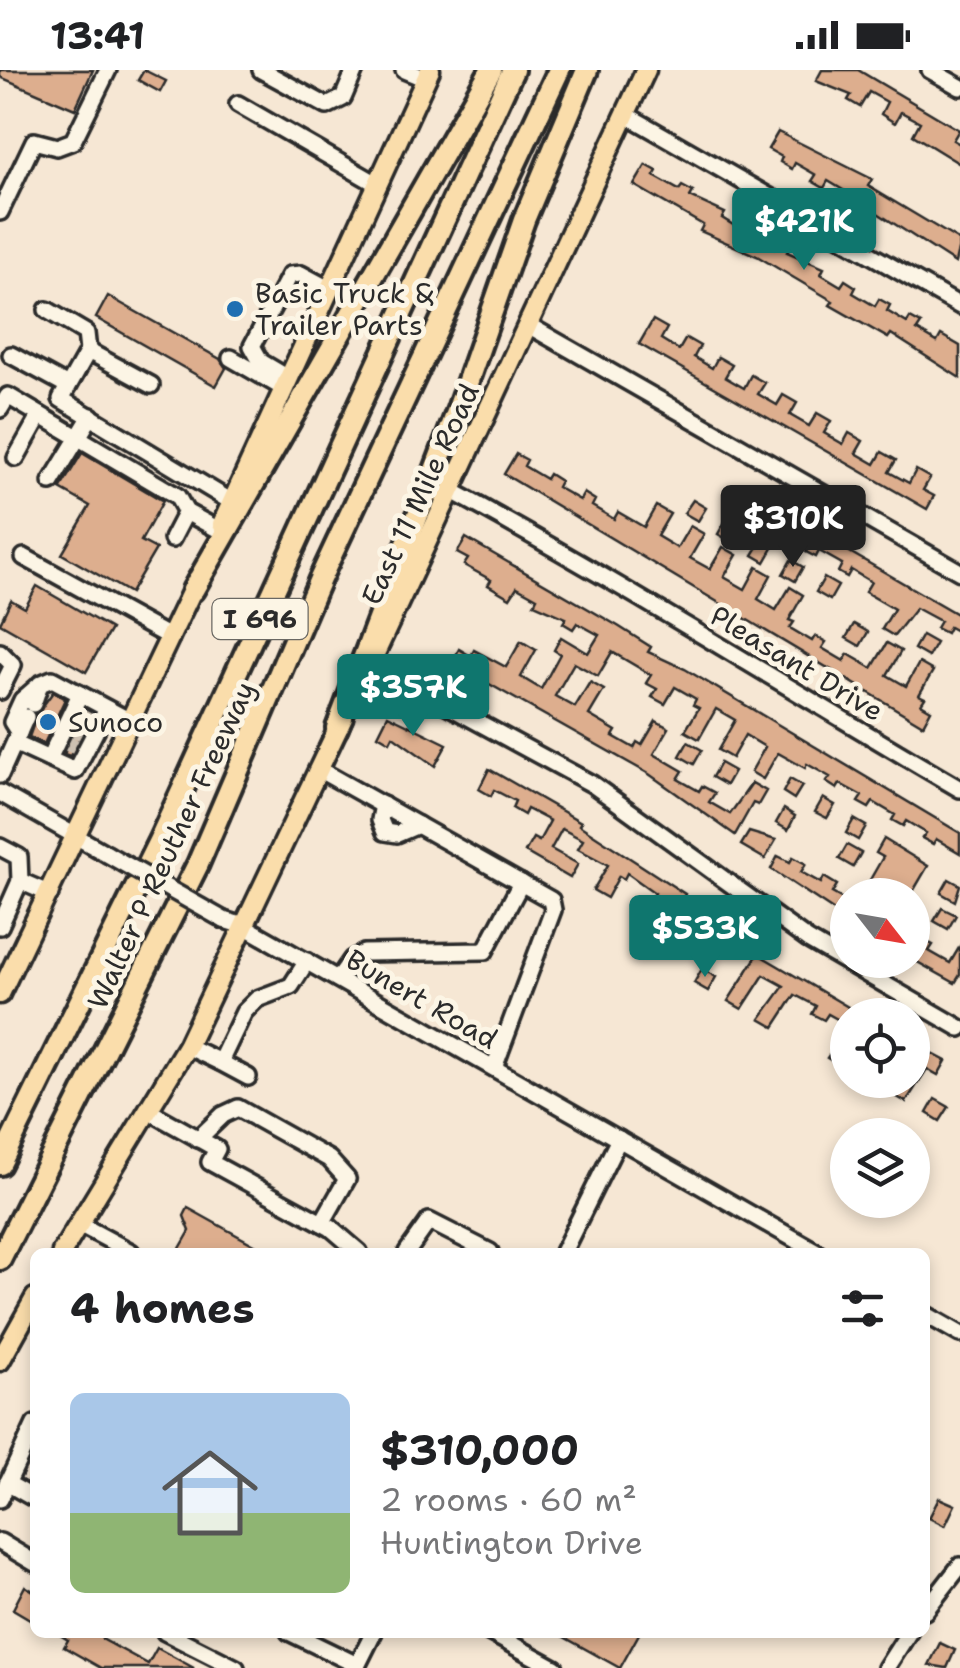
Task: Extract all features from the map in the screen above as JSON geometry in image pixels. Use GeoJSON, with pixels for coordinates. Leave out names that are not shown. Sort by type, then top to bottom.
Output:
{"type":"FeatureCollection","features":[{"type":"Feature","properties":{"kind":"highway"},"geometry":{"type":"LineString","coordinates":[[193,590],[491,70]]}},
{"type":"Feature","properties":{"kind":"highway","name":"Walter P Reuther Freeway"},"geometry":{"type":"LineString","coordinates":[[0,1164],[159,841],[513,70]]}},
{"type":"Feature","properties":{"kind":"highway","name":"Walter P Reuther Freeway"},"geometry":{"type":"LineString","coordinates":[[0,1258],[198,864],[320,579],[559,70]]}},
{"type":"Feature","properties":{"kind":"highway"},"geometry":{"type":"LineString","coordinates":[[338,728],[458,412],[524,220],[587,70]]}},
{"type":"Feature","properties":{"kind":"main road","name":"East 11 Mile Road"},"geometry":{"type":"LineString","coordinates":[[64,1248],[186,1046],[371,664],[646,70]]}},
{"type":"Feature","properties":{"kind":"main road"},"geometry":{"type":"LineString","coordinates":[[1,989],[78,838],[428,75]]}},
{"type":"Feature","properties":{"kind":"main road"},"geometry":{"type":"LineString","coordinates":[[0,1360],[30,1307]]}},
{"type":"Feature","properties":{"kind":"street"},"geometry":{"type":"LineString","coordinates":[[0,212],[34,141],[58,147],[72,142],[108,70]]}},
{"type":"Feature","properties":{"kind":"street"},"geometry":{"type":"LineString","coordinates":[[261,70],[327,106],[342,98],[355,70]]}},
{"type":"Feature","properties":{"kind":"street"},"geometry":{"type":"LineString","coordinates":[[404,70],[428,75]]}},
{"type":"Feature","properties":{"kind":"street"},"geometry":{"type":"LineString","coordinates":[[930,70],[960,87]]}},
{"type":"Feature","properties":{"kind":"street"},"geometry":{"type":"LineString","coordinates":[[238,104],[378,184]]}},
{"type":"Feature","properties":{"kind":"street"},"geometry":{"type":"LineString","coordinates":[[626,114],[960,306]]}},
{"type":"Feature","properties":{"kind":"street"},"geometry":{"type":"LineString","coordinates":[[285,383],[261,362],[252,346],[290,275],[301,274],[329,289]]}},
{"type":"Feature","properties":{"kind":"street"},"geometry":{"type":"LineString","coordinates":[[47,310],[86,333],[88,352],[62,398],[232,502]]}},
{"type":"Feature","properties":{"kind":"street"},"geometry":{"type":"LineString","coordinates":[[528,325],[960,572]]}},
{"type":"Feature","properties":{"kind":"street"},"geometry":{"type":"LineString","coordinates":[[88,352],[150,385]]}},
{"type":"Feature","properties":{"kind":"street"},"geometry":{"type":"LineString","coordinates":[[11,355],[68,386]]}},
{"type":"Feature","properties":{"kind":"street"},"geometry":{"type":"LineString","coordinates":[[230,358],[285,383]]}},
{"type":"Feature","properties":{"kind":"street"},"geometry":{"type":"LineString","coordinates":[[0,409],[8,396],[177,496],[186,512],[220,530]]}},
{"type":"Feature","properties":{"kind":"street"},"geometry":{"type":"LineString","coordinates":[[16,458],[40,415]]}},
{"type":"Feature","properties":{"kind":"street"},"geometry":{"type":"LineString","coordinates":[[51,482],[90,416]]}},
{"type":"Feature","properties":{"kind":"street","name":"Pleasant Drive"},"geometry":{"type":"LineString","coordinates":[[452,491],[666,611],[732,656],[960,789]]}},
{"type":"Feature","properties":{"kind":"street"},"geometry":{"type":"LineString","coordinates":[[172,539],[186,512]]}},
{"type":"Feature","properties":{"kind":"street"},"geometry":{"type":"LineString","coordinates":[[24,557],[171,638]]}},
{"type":"Feature","properties":{"kind":"street"},"geometry":{"type":"LineString","coordinates":[[0,652],[12,664],[0,691]]}},
{"type":"Feature","properties":{"kind":"street"},"geometry":{"type":"LineString","coordinates":[[371,664],[592,784],[808,940],[960,1028]]}},
{"type":"Feature","properties":{"kind":"street"},"geometry":{"type":"LineString","coordinates":[[88,710],[75,738],[76,771],[17,739],[12,722],[22,700],[52,679],[88,710],[132,722]]}},
{"type":"Feature","properties":{"kind":"street"},"geometry":{"type":"LineString","coordinates":[[0,775],[40,684]]}},
{"type":"Feature","properties":{"kind":"street"},"geometry":{"type":"LineString","coordinates":[[49,759],[75,738],[88,710]]}},
{"type":"Feature","properties":{"kind":"street"},"geometry":{"type":"LineString","coordinates":[[318,769],[551,900],[552,910],[494,1068]]}},
{"type":"Feature","properties":{"kind":"street","name":"Bunert Road"},"geometry":{"type":"LineString","coordinates":[[0,793],[224,920],[244,926],[810,1248]]}},
{"type":"Feature","properties":{"kind":"street"},"geometry":{"type":"LineString","coordinates":[[0,847],[19,858],[20,881],[0,929],[26,943]]}},
{"type":"Feature","properties":{"kind":"street"},"geometry":{"type":"LineString","coordinates":[[20,881],[50,894]]}},
{"type":"Feature","properties":{"kind":"street"},"geometry":{"type":"LineString","coordinates":[[338,979],[352,960],[364,953],[484,950],[521,883]]}},
{"type":"Feature","properties":{"kind":"street"},"geometry":{"type":"LineString","coordinates":[[220,1062],[244,1012],[257,999],[291,986],[306,962]]}},
{"type":"Feature","properties":{"kind":"street"},"geometry":{"type":"LineString","coordinates":[[186,1046],[248,1077]]}},
{"type":"Feature","properties":{"kind":"street"},"geometry":{"type":"LineString","coordinates":[[198,1139],[216,1120],[238,1108],[330,1159],[347,1179],[322,1223]]}},
{"type":"Feature","properties":{"kind":"street"},"geometry":{"type":"LineString","coordinates":[[148,1112],[217,1150],[210,1162],[322,1223],[354,1248]]}},
{"type":"Feature","properties":{"kind":"street"},"geometry":{"type":"LineString","coordinates":[[565,1248],[619,1140]]}},
{"type":"Feature","properties":{"kind":"street"},"geometry":{"type":"LineString","coordinates":[[410,1248],[429,1222],[482,1248]]}},
{"type":"Feature","properties":{"kind":"street"},"geometry":{"type":"LineString","coordinates":[[79,1224],[124,1248]]}},
{"type":"Feature","properties":{"kind":"street"},"geometry":{"type":"LineString","coordinates":[[930,1317],[960,1334]]}},
{"type":"Feature","properties":{"kind":"street"},"geometry":{"type":"LineString","coordinates":[[0,1499],[30,1435]]}},
{"type":"Feature","properties":{"kind":"street"},"geometry":{"type":"LineString","coordinates":[[8,1483],[30,1496]]}},
{"type":"Feature","properties":{"kind":"street"},"geometry":{"type":"LineString","coordinates":[[0,1542],[30,1560]]}},
{"type":"Feature","properties":{"kind":"street"},"geometry":{"type":"LineString","coordinates":[[930,1605],[960,1566]]}},
{"type":"Feature","properties":{"kind":"street"},"geometry":{"type":"LineString","coordinates":[[177,1638],[236,1668]]}},
{"type":"Feature","properties":{"kind":"street"},"geometry":{"type":"LineString","coordinates":[[301,1638],[357,1666],[371,1638]]}},
{"type":"Feature","properties":{"kind":"street"},"geometry":{"type":"LineString","coordinates":[[500,1638],[555,1668]]}},
{"type":"Feature","properties":{"kind":"street"},"geometry":{"type":"LineString","coordinates":[[886,1668],[905,1638]]}},
{"type":"Feature","properties":{"kind":"building"},"geometry":{"type":"Polygon","coordinates":[[[0,70],[93,70],[75,109],[0,77],[0,70]]]}},
{"type":"Feature","properties":{"kind":"building"},"geometry":{"type":"Polygon","coordinates":[[[144,70],[166,81],[160,92],[138,80],[144,70]]]}},
{"type":"Feature","properties":{"kind":"building"},"geometry":{"type":"Polygon","coordinates":[[[822,70],[858,70],[959,130],[953,140],[960,144],[960,164],[913,135],[920,122],[901,112],[895,123],[881,114],[887,102],[869,92],[860,107],[848,100],[851,95],[816,81],[822,70]]]}},
{"type":"Feature","properties":{"kind":"building"},"geometry":{"type":"Polygon","coordinates":[[[778,132],[872,179],[868,186],[960,241],[955,263],[859,201],[856,207],[844,200],[848,193],[828,181],[824,188],[812,181],[816,175],[795,163],[792,169],[780,162],[782,157],[768,149],[778,132]]]}},
{"type":"Feature","properties":{"kind":"building"},"geometry":{"type":"Polygon","coordinates":[[[646,165],[657,171],[654,176],[679,190],[682,186],[693,192],[690,197],[725,213],[722,218],[743,231],[747,224],[758,230],[755,236],[775,248],[779,241],[790,247],[787,252],[824,268],[821,274],[841,286],[845,280],[856,287],[853,293],[875,306],[879,299],[890,305],[887,311],[907,323],[910,318],[921,324],[917,330],[937,342],[941,335],[960,346],[960,378],[891,334],[888,338],[830,305],[833,301],[757,256],[700,231],[703,225],[634,185],[646,165]]]}},
{"type":"Feature","properties":{"kind":"building"},"geometry":{"type":"Polygon","coordinates":[[[108,296],[220,359],[226,368],[216,386],[96,318],[108,296]]]}},
{"type":"Feature","properties":{"kind":"building"},"geometry":{"type":"Polygon","coordinates":[[[653,320],[667,328],[661,339],[679,350],[686,338],[700,346],[694,357],[712,368],[718,357],[732,365],[725,377],[744,388],[751,375],[765,383],[758,394],[777,405],[783,395],[797,403],[790,415],[809,426],[817,413],[831,421],[824,433],[843,444],[849,433],[863,441],[856,453],[875,464],[882,452],[896,460],[889,472],[909,483],[916,470],[930,478],[923,490],[934,496],[927,509],[639,344],[653,320]]]}},
{"type":"Feature","properties":{"kind":"building"},"geometry":{"type":"Polygon","coordinates":[[[82,453],[163,501],[141,541],[156,549],[130,593],[62,554],[90,506],[60,489],[82,453]]]}},
{"type":"Feature","properties":{"kind":"building"},"geometry":{"type":"Polygon","coordinates":[[[516,454],[527,460],[524,466],[546,479],[549,474],[560,481],[557,487],[580,500],[584,493],[595,500],[592,506],[614,519],[618,512],[644,527],[656,506],[670,514],[657,536],[677,548],[690,526],[704,534],[690,558],[710,569],[723,547],[737,555],[724,577],[745,589],[757,567],[771,575],[758,599],[776,610],[790,587],[803,595],[789,620],[794,622],[790,628],[812,641],[815,636],[826,642],[822,648],[844,661],[848,654],[872,668],[887,643],[901,651],[887,675],[906,686],[919,663],[933,671],[919,695],[925,698],[921,704],[931,710],[923,725],[504,474],[516,454]]]}},
{"type":"Feature","properties":{"kind":"building"},"geometry":{"type":"Polygon","coordinates":[[[693,500],[706,508],[698,521],[684,513],[693,500]]]}},
{"type":"Feature","properties":{"kind":"building"},"geometry":{"type":"Polygon","coordinates":[[[784,514],[960,616],[960,633],[949,627],[946,633],[936,628],[940,621],[916,608],[894,636],[882,629],[894,609],[865,592],[871,582],[851,570],[847,577],[838,572],[842,564],[819,551],[816,557],[806,552],[810,546],[787,533],[783,539],[774,534],[784,514]]]}},
{"type":"Feature","properties":{"kind":"building"},"geometry":{"type":"Polygon","coordinates":[[[726,520],[738,527],[730,541],[718,534],[726,520]]]}},
{"type":"Feature","properties":{"kind":"building"},"geometry":{"type":"Polygon","coordinates":[[[466,538],[618,626],[651,647],[648,652],[685,669],[960,833],[960,853],[936,839],[933,844],[922,838],[926,833],[906,821],[903,826],[892,820],[895,815],[873,802],[869,808],[858,802],[862,796],[840,784],[837,789],[826,782],[830,777],[778,753],[763,779],[751,772],[765,747],[745,735],[732,758],[718,750],[735,720],[716,709],[699,739],[685,731],[699,708],[693,705],[696,699],[675,687],[665,704],[652,697],[657,689],[646,683],[651,675],[612,652],[598,676],[574,663],[555,696],[575,707],[590,682],[604,690],[589,715],[616,731],[613,736],[634,748],[637,742],[642,745],[656,721],[669,728],[654,754],[683,771],[678,779],[699,791],[702,786],[715,793],[709,802],[730,814],[752,783],[766,791],[758,805],[753,803],[735,835],[649,774],[452,663],[459,649],[471,656],[474,650],[506,667],[521,641],[536,650],[521,677],[541,689],[560,654],[554,650],[561,637],[588,653],[599,635],[577,623],[573,629],[563,623],[566,618],[534,604],[537,598],[517,587],[510,598],[488,585],[491,580],[464,565],[468,559],[457,553],[466,538]]]}},
{"type":"Feature","properties":{"kind":"building"},"geometry":{"type":"Polygon","coordinates":[[[761,542],[773,548],[765,562],[753,555],[761,542]]]}},
{"type":"Feature","properties":{"kind":"building"},"geometry":{"type":"Polygon","coordinates":[[[791,560],[803,567],[795,581],[783,574],[791,560]]]}},
{"type":"Feature","properties":{"kind":"building"},"geometry":{"type":"Polygon","coordinates":[[[824,578],[838,586],[830,600],[816,592],[824,578]]]}},
{"type":"Feature","properties":{"kind":"building"},"geometry":{"type":"Polygon","coordinates":[[[37,586],[111,629],[86,672],[0,623],[11,600],[25,608],[37,586]]]}},
{"type":"Feature","properties":{"kind":"building"},"geometry":{"type":"Polygon","coordinates":[[[854,624],[868,632],[860,646],[846,638],[854,624]]]}},
{"type":"Feature","properties":{"kind":"building"},"geometry":{"type":"Polygon","coordinates":[[[922,635],[936,643],[928,657],[914,649],[922,635]]]}},
{"type":"Feature","properties":{"kind":"building"},"geometry":{"type":"Polygon","coordinates":[[[53,692],[65,699],[44,744],[29,737],[37,714],[53,692]]]}},
{"type":"Feature","properties":{"kind":"building"},"geometry":{"type":"Polygon","coordinates":[[[85,710],[92,713],[70,756],[64,754],[85,710]]]}},
{"type":"Feature","properties":{"kind":"building"},"geometry":{"type":"Polygon","coordinates":[[[388,715],[447,744],[435,766],[393,736],[390,742],[378,735],[388,715]]]}},
{"type":"Feature","properties":{"kind":"building"},"geometry":{"type":"Polygon","coordinates":[[[688,742],[702,750],[694,764],[680,756],[688,742]]]}},
{"type":"Feature","properties":{"kind":"building"},"geometry":{"type":"Polygon","coordinates":[[[720,763],[734,771],[726,785],[712,777],[720,763]]]}},
{"type":"Feature","properties":{"kind":"building"},"geometry":{"type":"Polygon","coordinates":[[[489,769],[581,822],[579,825],[685,894],[682,902],[721,924],[714,937],[702,931],[699,937],[677,925],[681,917],[650,901],[655,893],[627,873],[624,879],[619,876],[607,898],[593,890],[608,865],[578,849],[583,840],[562,829],[551,849],[578,864],[570,878],[525,852],[533,838],[539,841],[550,821],[527,809],[524,815],[512,808],[515,801],[494,790],[491,796],[479,789],[489,769]]]}},
{"type":"Feature","properties":{"kind":"building"},"geometry":{"type":"Polygon","coordinates":[[[790,779],[802,786],[794,799],[783,792],[790,779]]]}},
{"type":"Feature","properties":{"kind":"building"},"geometry":{"type":"Polygon","coordinates":[[[823,798],[835,805],[827,818],[815,812],[823,798]]]}},
{"type":"Feature","properties":{"kind":"building"},"geometry":{"type":"Polygon","coordinates":[[[784,809],[795,816],[788,830],[776,823],[784,809]]]}},
{"type":"Feature","properties":{"kind":"building"},"geometry":{"type":"Polygon","coordinates":[[[854,819],[866,826],[858,840],[846,833],[854,819]]]}},
{"type":"Feature","properties":{"kind":"building"},"geometry":{"type":"Polygon","coordinates":[[[749,832],[776,840],[765,859],[741,845],[749,832]]]}},
{"type":"Feature","properties":{"kind":"building"},"geometry":{"type":"Polygon","coordinates":[[[884,839],[928,866],[921,878],[871,878],[883,857],[876,853],[884,839]]]}},
{"type":"Feature","properties":{"kind":"building"},"geometry":{"type":"Polygon","coordinates":[[[847,845],[861,853],[853,867],[839,859],[847,845]]]}},
{"type":"Feature","properties":{"kind":"building"},"geometry":{"type":"Polygon","coordinates":[[[778,856],[790,862],[793,857],[806,864],[801,872],[821,883],[824,877],[830,881],[830,908],[771,869],[778,856]]]}},
{"type":"Feature","properties":{"kind":"building"},"geometry":{"type":"Polygon","coordinates":[[[949,879],[960,885],[955,901],[941,893],[949,879]]]}},
{"type":"Feature","properties":{"kind":"building"},"geometry":{"type":"Polygon","coordinates":[[[942,908],[956,915],[948,929],[934,921],[942,908]]]}},
{"type":"Feature","properties":{"kind":"building"},"geometry":{"type":"Polygon","coordinates":[[[960,946],[960,975],[955,983],[930,969],[930,952],[950,963],[960,946]]]}},
{"type":"Feature","properties":{"kind":"building"},"geometry":{"type":"Polygon","coordinates":[[[758,954],[833,998],[830,1015],[824,1020],[812,1014],[816,1006],[795,995],[774,1027],[760,1019],[784,986],[764,975],[742,1009],[728,1001],[758,954]]]}},
{"type":"Feature","properties":{"kind":"building"},"geometry":{"type":"Polygon","coordinates":[[[702,969],[716,977],[708,991],[694,983],[702,969]]]}},
{"type":"Feature","properties":{"kind":"building"},"geometry":{"type":"Polygon","coordinates":[[[930,1053],[946,1061],[938,1075],[930,1071],[930,1053]]]}},
{"type":"Feature","properties":{"kind":"building"},"geometry":{"type":"Polygon","coordinates":[[[935,1099],[949,1107],[940,1121],[927,1113],[935,1099]]]}},
{"type":"Feature","properties":{"kind":"building"},"geometry":{"type":"Polygon","coordinates":[[[188,1208],[260,1248],[180,1248],[190,1231],[184,1216],[188,1208]]]}},
{"type":"Feature","properties":{"kind":"building"},"geometry":{"type":"Polygon","coordinates":[[[939,1498],[955,1505],[945,1526],[930,1516],[939,1498]]]}},
{"type":"Feature","properties":{"kind":"building"},"geometry":{"type":"Polygon","coordinates":[[[25,1586],[30,1589],[30,1619],[13,1609],[25,1586]]]}},
{"type":"Feature","properties":{"kind":"building"},"geometry":{"type":"Polygon","coordinates":[[[65,1638],[103,1638],[148,1664],[157,1648],[194,1668],[101,1668],[64,1647],[68,1640],[65,1638]]]}},
{"type":"Feature","properties":{"kind":"building"},"geometry":{"type":"Polygon","coordinates":[[[566,1638],[637,1638],[620,1668],[566,1638]]]}},
{"type":"Feature","properties":{"kind":"building"},"geometry":{"type":"Polygon","coordinates":[[[940,1643],[955,1650],[947,1668],[929,1665],[940,1643]]]}},
{"type":"Feature","properties":{"kind":"tunnel"},"geometry":{"type":"LineString","coordinates":[[79,711],[92,718]]}},
{"type":"Feature","properties":{"kind":"tunnel"},"geometry":{"type":"LineString","coordinates":[[71,728],[84,734]]}},
{"type":"Feature","properties":{"kind":"tunnel"},"geometry":{"type":"LineString","coordinates":[[64,742],[78,748]]}},
{"type":"Feature","properties":{"kind":"place","name":"Basic Truck & Trailer Parts"},"geometry":{"type":"Point","coordinates":[235,309]}},
{"type":"Feature","properties":{"kind":"place","name":"Sunoco"},"geometry":{"type":"Point","coordinates":[48,722]}}]}
